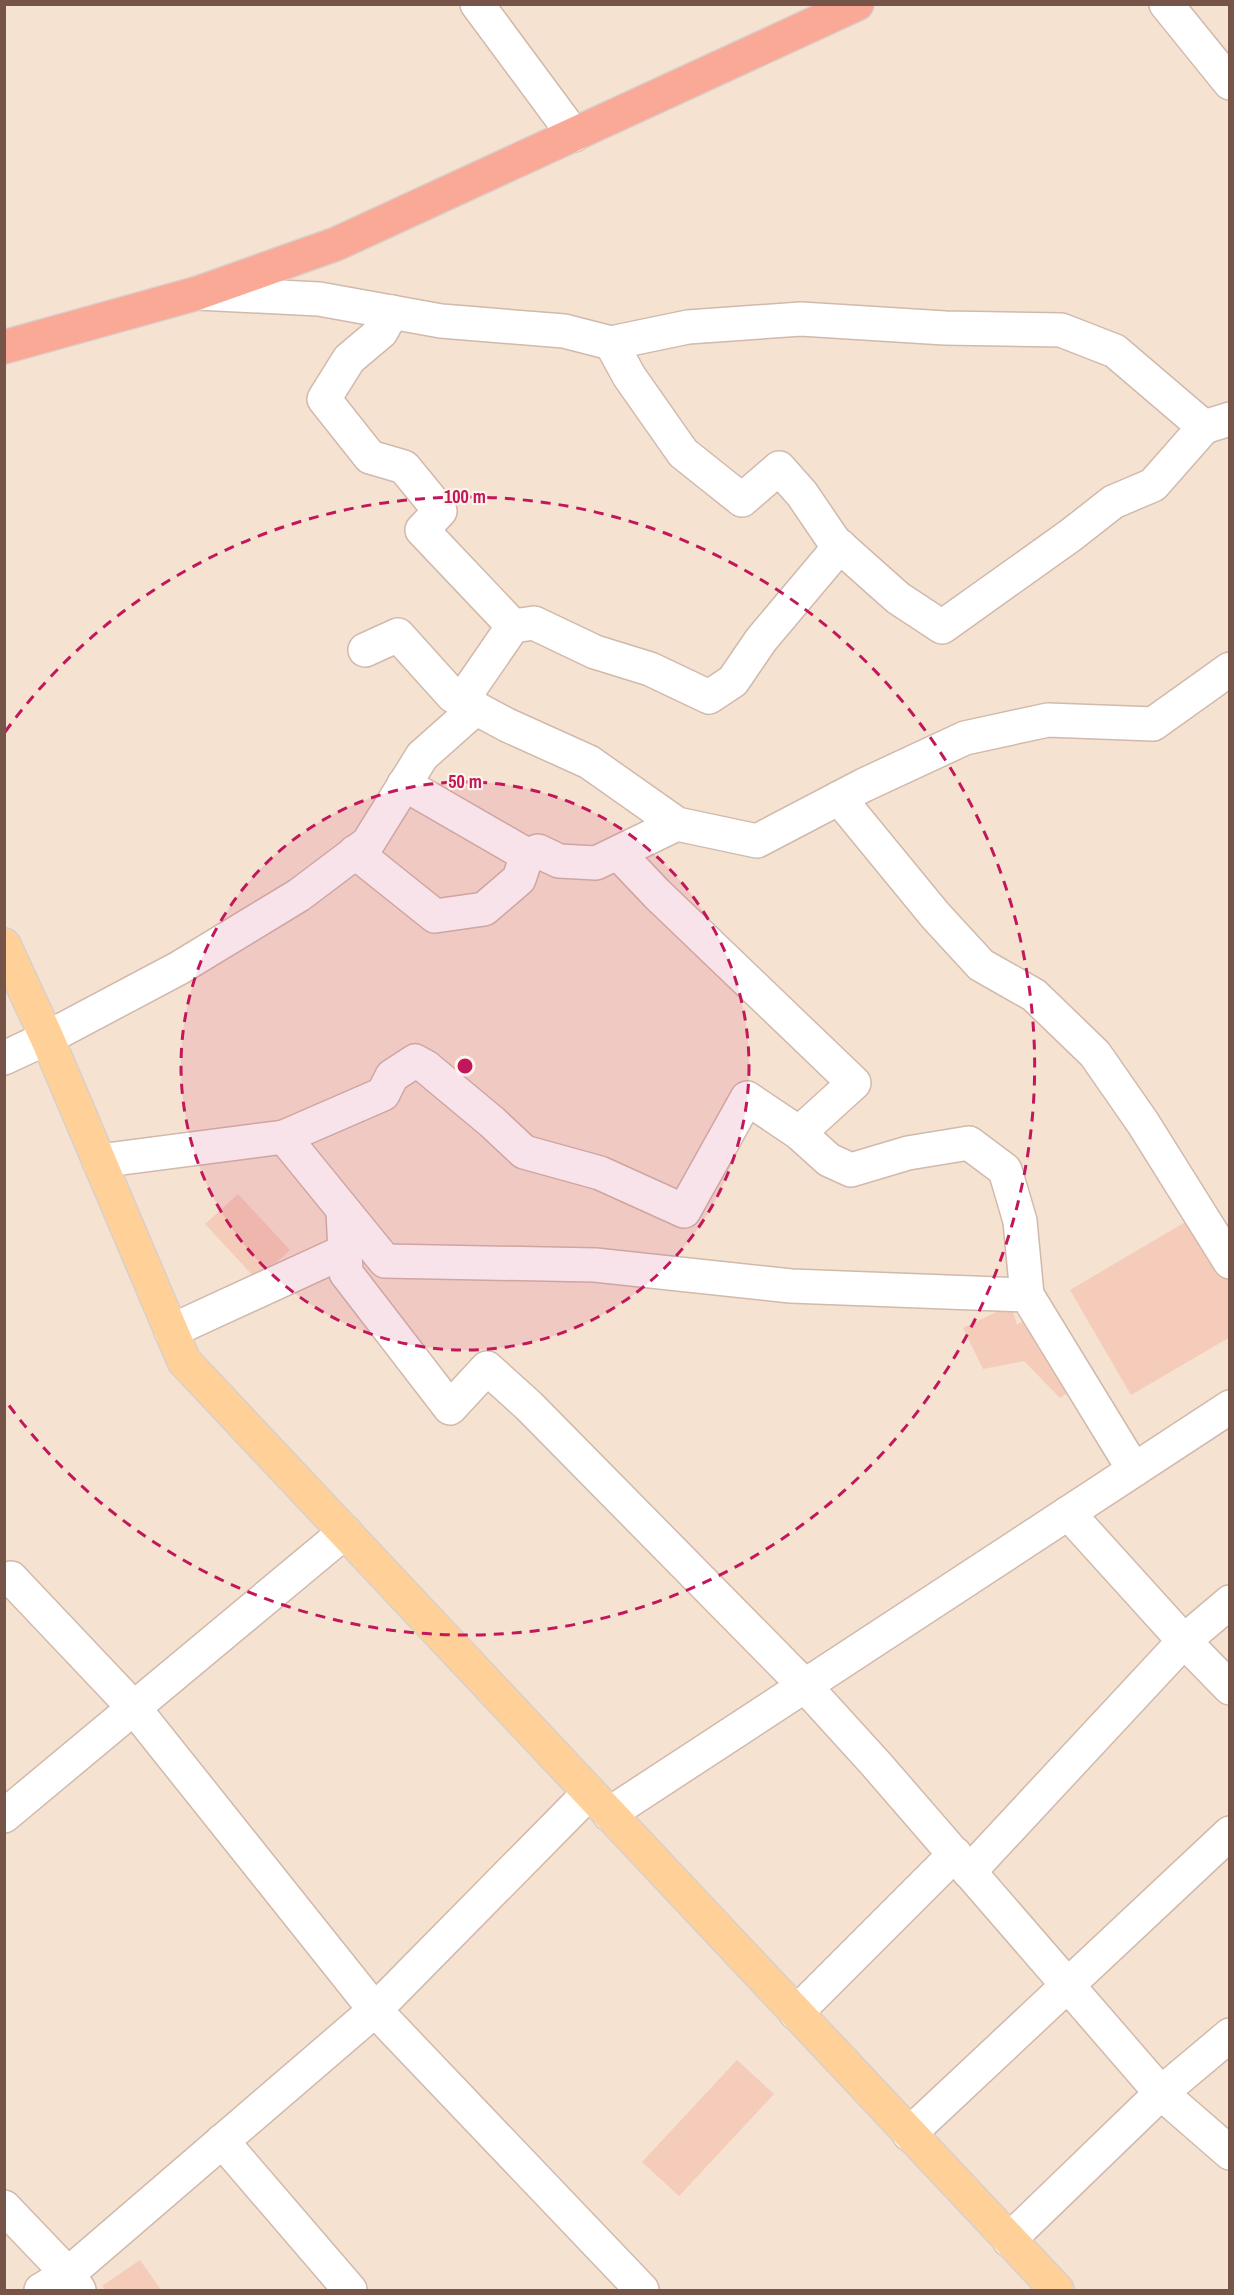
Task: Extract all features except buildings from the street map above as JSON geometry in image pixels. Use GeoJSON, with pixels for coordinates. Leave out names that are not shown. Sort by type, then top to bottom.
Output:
{"type":"FeatureCollection","features":[{"type":"Feature","properties":{"kind":"highway"},"geometry":{"type":"LineString","coordinates":[[4,347],[198,293],[336,244],[857,4]]}},
{"type":"Feature","properties":{"kind":"main road"},"geometry":{"type":"LineString","coordinates":[[4,945],[47,1038],[184,1361],[1057,2290]]}},
{"type":"Feature","properties":{"kind":"street"},"geometry":{"type":"LineString","coordinates":[[477,4],[574,135]]}},
{"type":"Feature","properties":{"kind":"street"},"geometry":{"type":"LineString","coordinates":[[1166,4],[1230,82]]}},
{"type":"Feature","properties":{"kind":"street"},"geometry":{"type":"LineString","coordinates":[[198,293],[319,299],[441,321],[564,331],[611,343],[688,327],[801,319],[945,328],[1061,330],[1115,351],[1217,423],[1153,485],[1113,502],[1071,536],[942,627],[898,598],[840,546],[802,494],[779,468],[742,500],[684,453],[629,376],[611,343]]}},
{"type":"Feature","properties":{"kind":"street"},"geometry":{"type":"LineString","coordinates":[[392,312],[381,332],[349,359],[324,399],[370,457],[404,467],[440,511],[422,530],[513,627]]}},
{"type":"Feature","properties":{"kind":"street"},"geometry":{"type":"LineString","coordinates":[[4,1058],[47,1038],[178,968],[299,895],[368,843],[422,756],[469,704],[513,627],[534,623],[595,652],[650,669],[709,697],[733,681],[761,640],[840,546]]}},
{"type":"Feature","properties":{"kind":"street"},"geometry":{"type":"LineString","coordinates":[[365,650],[398,635],[453,696],[589,762],[677,825],[757,841],[839,798],[965,738],[1048,720],[1153,724],[1230,669]]}},
{"type":"Feature","properties":{"kind":"street"},"geometry":{"type":"LineString","coordinates":[[404,784],[527,855],[538,851],[559,861],[596,863],[677,825]]}},
{"type":"Feature","properties":{"kind":"street"},"geometry":{"type":"LineString","coordinates":[[839,798],[935,915],[981,965],[1034,995],[1095,1054],[1143,1123],[1230,1262]]}},
{"type":"Feature","properties":{"kind":"street"},"geometry":{"type":"LineString","coordinates":[[355,852],[435,916],[484,909],[519,879],[527,855]]}},
{"type":"Feature","properties":{"kind":"street"},"geometry":{"type":"LineString","coordinates":[[619,854],[657,894],[854,1083],[799,1133]]}},
{"type":"Feature","properties":{"kind":"street"},"geometry":{"type":"LineString","coordinates":[[99,1161],[284,1137],[383,1094],[392,1076],[415,1061],[426,1067],[484,1115],[524,1152],[600,1173],[684,1211],[747,1098],[799,1133],[829,1160],[851,1170],[908,1153],[969,1143],[1005,1170],[1020,1221],[1027,1295],[1134,1470]]}},
{"type":"Feature","properties":{"kind":"street"},"geometry":{"type":"LineString","coordinates":[[284,1137],[385,1261],[595,1265],[791,1286],[1027,1295]]}},
{"type":"Feature","properties":{"kind":"street"},"geometry":{"type":"LineString","coordinates":[[344,1211],[346,1273],[450,1408],[487,1368],[529,1406],[805,1686],[1161,2093],[1230,2153]]}},
{"type":"Feature","properties":{"kind":"street"},"geometry":{"type":"LineString","coordinates":[[171,1331],[345,1251]]}},
{"type":"Feature","properties":{"kind":"street"},"geometry":{"type":"LineString","coordinates":[[4,2207],[63,2285],[222,2141],[375,2010],[599,1803],[805,1686],[1230,1407]]}},
{"type":"Feature","properties":{"kind":"street"},"geometry":{"type":"LineString","coordinates":[[1068,1513],[1184,1641],[1230,1688]]}},
{"type":"Feature","properties":{"kind":"street"},"geometry":{"type":"LineString","coordinates":[[4,1816],[345,1532]]}},
{"type":"Feature","properties":{"kind":"street"},"geometry":{"type":"LineString","coordinates":[[11,1578],[134,1708],[375,2010],[642,2290]]}},
{"type":"Feature","properties":{"kind":"street"},"geometry":{"type":"LineString","coordinates":[[796,2013],[962,1863],[1184,1641],[1230,1602]]}},
{"type":"Feature","properties":{"kind":"street"},"geometry":{"type":"LineString","coordinates":[[909,2133],[1230,1833]]}},
{"type":"Feature","properties":{"kind":"street"},"geometry":{"type":"LineString","coordinates":[[1009,2240],[1161,2093],[1230,2035]]}},
{"type":"Feature","properties":{"kind":"street"},"geometry":{"type":"LineString","coordinates":[[222,2141],[350,2290]]}},
{"type":"Feature","properties":{"kind":"shaded area"},"geometry":{"type":"Polygon","coordinates":[[[5,5],[1229,5],[1229,2290],[5,2290],[5,5]]]}}]}
